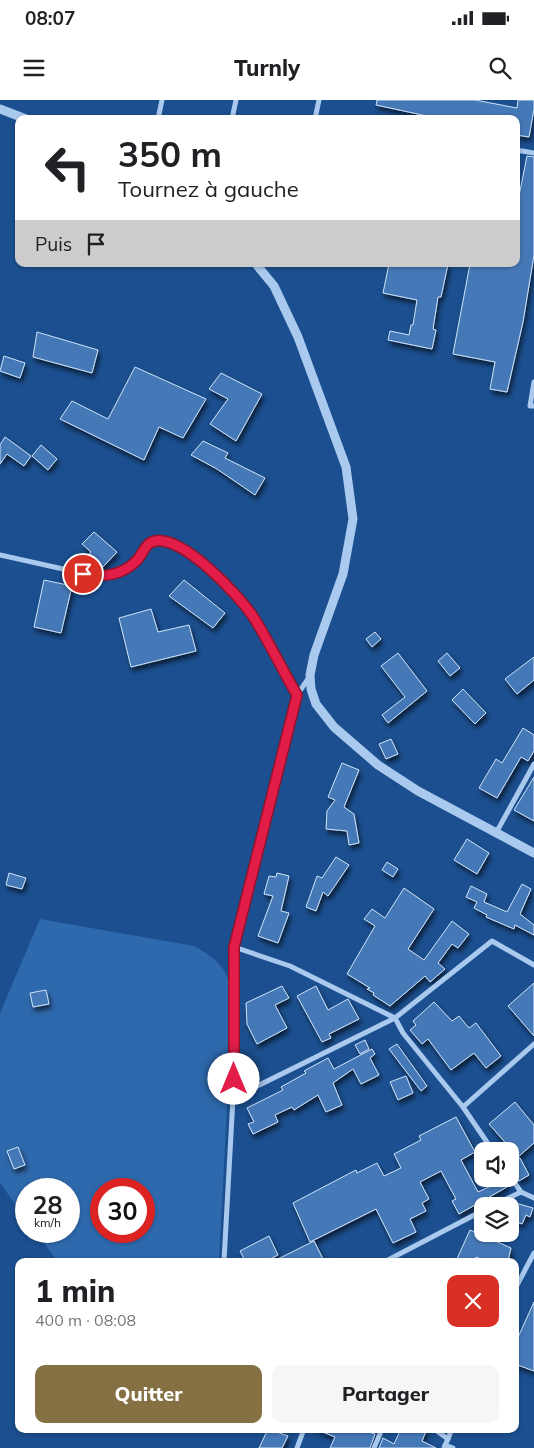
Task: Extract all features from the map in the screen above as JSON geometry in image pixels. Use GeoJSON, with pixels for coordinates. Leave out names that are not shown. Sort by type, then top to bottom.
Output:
{"type":"FeatureCollection","features":[{"type":"Feature","properties":{"kind":"street"},"geometry":{"type":"LineString","coordinates":[[159,115],[162,100]]}},
{"type":"Feature","properties":{"kind":"street"},"geometry":{"type":"LineString","coordinates":[[233,115],[236,100]]}},
{"type":"Feature","properties":{"kind":"street"},"geometry":{"type":"LineString","coordinates":[[316,115],[319,100]]}},
{"type":"Feature","properties":{"kind":"street"},"geometry":{"type":"LineString","coordinates":[[0,109],[16,115]]}},
{"type":"Feature","properties":{"kind":"street"},"geometry":{"type":"LineString","coordinates":[[520,151],[534,153]]}},
{"type":"Feature","properties":{"kind":"street"},"geometry":{"type":"LineString","coordinates":[[258,267],[274,286],[298,337],[346,467],[353,518],[343,574],[314,655],[310,675],[311,689],[316,704],[334,727],[378,765],[418,791],[534,853]]}},
{"type":"Feature","properties":{"kind":"street"},"geometry":{"type":"LineString","coordinates":[[534,382],[530,406],[534,406]]}},
{"type":"Feature","properties":{"kind":"street"},"geometry":{"type":"LineString","coordinates":[[0,555],[99,577],[125,571],[138,560],[150,543],[164,540],[180,546],[210,569],[252,616],[297,695]]}},
{"type":"Feature","properties":{"kind":"street"},"geometry":{"type":"LineString","coordinates":[[224,1258],[234,1098],[234,947],[297,695],[310,675]]}},
{"type":"Feature","properties":{"kind":"street"},"geometry":{"type":"LineString","coordinates":[[496,833],[534,764]]}},
{"type":"Feature","properties":{"kind":"street"},"geometry":{"type":"LineString","coordinates":[[234,1098],[395,1018],[492,941],[534,964]]}},
{"type":"Feature","properties":{"kind":"street"},"geometry":{"type":"LineString","coordinates":[[234,947],[290,966],[395,1018],[403,1033],[463,1107],[487,1142]]}},
{"type":"Feature","properties":{"kind":"street"},"geometry":{"type":"LineString","coordinates":[[463,1107],[534,1044]]}},
{"type":"Feature","properties":{"kind":"street"},"geometry":{"type":"LineString","coordinates":[[517,1187],[520,1192],[534,1198]]}},
{"type":"Feature","properties":{"kind":"street"},"geometry":{"type":"LineString","coordinates":[[510,1197],[520,1192]]}},
{"type":"Feature","properties":{"kind":"street"},"geometry":{"type":"LineString","coordinates":[[392,1258],[474,1215]]}},
{"type":"Feature","properties":{"kind":"street"},"geometry":{"type":"LineString","coordinates":[[519,1281],[534,1253]]}},
{"type":"Feature","properties":{"kind":"street"},"geometry":{"type":"LineString","coordinates":[[297,1448],[303,1433]]}},
{"type":"Feature","properties":{"kind":"street"},"geometry":{"type":"LineString","coordinates":[[374,1448],[380,1433]]}},
{"type":"Feature","properties":{"kind":"street"},"geometry":{"type":"LineString","coordinates":[[440,1433],[448,1439]]}},
{"type":"Feature","properties":{"kind":"street"},"geometry":{"type":"LineString","coordinates":[[450,1433],[445,1446],[453,1448]]}},
{"type":"Feature","properties":{"kind":"shaded area"},"geometry":{"type":"Polygon","coordinates":[[[40,919],[194,946],[209,955],[223,969],[233,992],[219,1258],[55,1258],[44,1243],[80,1243],[80,1178],[15,1178],[15,1204],[0,1183],[0,1013],[40,919]]]}},
{"type":"Feature","properties":{"kind":"building"},"geometry":{"type":"Polygon","coordinates":[[[377,100],[475,100],[517,108],[518,100],[534,100],[529,137],[520,136],[520,115],[422,115],[376,105],[377,100]]]}},
{"type":"Feature","properties":{"kind":"building"},"geometry":{"type":"Polygon","coordinates":[[[527,156],[534,157],[534,255],[523,322],[507,392],[490,389],[495,362],[453,354],[469,267],[520,267],[520,191],[527,156]]]}},
{"type":"Feature","properties":{"kind":"building"},"geometry":{"type":"Polygon","coordinates":[[[388,267],[447,267],[441,297],[438,297],[433,329],[436,330],[432,349],[388,340],[390,331],[409,335],[411,325],[413,325],[417,300],[383,293],[388,267]]]}},
{"type":"Feature","properties":{"kind":"building"},"geometry":{"type":"Polygon","coordinates":[[[37,332],[98,350],[92,373],[33,357],[37,332]]]}},
{"type":"Feature","properties":{"kind":"building"},"geometry":{"type":"Polygon","coordinates":[[[4,356],[25,363],[20,378],[0,371],[4,356]]]}},
{"type":"Feature","properties":{"kind":"building"},"geometry":{"type":"Polygon","coordinates":[[[135,367],[206,399],[183,438],[159,427],[144,460],[60,419],[72,401],[108,419],[135,367]]]}},
{"type":"Feature","properties":{"kind":"building"},"geometry":{"type":"Polygon","coordinates":[[[221,373],[262,394],[236,441],[210,424],[228,399],[209,389],[221,373]]]}},
{"type":"Feature","properties":{"kind":"building"},"geometry":{"type":"Polygon","coordinates":[[[5,437],[31,456],[24,466],[7,454],[0,464],[0,445],[5,437]]]}},
{"type":"Feature","properties":{"kind":"building"},"geometry":{"type":"Polygon","coordinates":[[[203,441],[228,453],[225,458],[265,478],[255,495],[217,469],[191,455],[203,441]]]}},
{"type":"Feature","properties":{"kind":"building"},"geometry":{"type":"Polygon","coordinates":[[[41,445],[57,459],[48,470],[32,456],[41,445]]]}},
{"type":"Feature","properties":{"kind":"building"},"geometry":{"type":"Polygon","coordinates":[[[94,532],[117,552],[101,569],[88,555],[91,552],[82,544],[94,532]]]}},
{"type":"Feature","properties":{"kind":"building"},"geometry":{"type":"Polygon","coordinates":[[[44,580],[72,586],[61,633],[34,627],[44,580]]]}},
{"type":"Feature","properties":{"kind":"building"},"geometry":{"type":"Polygon","coordinates":[[[184,580],[225,613],[213,628],[169,596],[184,580]]]}},
{"type":"Feature","properties":{"kind":"building"},"geometry":{"type":"Polygon","coordinates":[[[151,609],[158,632],[189,625],[196,651],[131,667],[119,618],[151,609]]]}},
{"type":"Feature","properties":{"kind":"building"},"geometry":{"type":"Polygon","coordinates":[[[375,632],[381,639],[372,647],[366,639],[375,632]]]}},
{"type":"Feature","properties":{"kind":"building"},"geometry":{"type":"Polygon","coordinates":[[[398,653],[427,691],[388,723],[382,715],[405,697],[381,666],[398,653]]]}},
{"type":"Feature","properties":{"kind":"building"},"geometry":{"type":"Polygon","coordinates":[[[447,653],[460,668],[450,676],[438,661],[447,653]]]}},
{"type":"Feature","properties":{"kind":"building"},"geometry":{"type":"Polygon","coordinates":[[[534,657],[534,680],[517,694],[505,679],[534,657]]]}},
{"type":"Feature","properties":{"kind":"building"},"geometry":{"type":"Polygon","coordinates":[[[463,689],[486,713],[475,724],[452,700],[463,689]]]}},
{"type":"Feature","properties":{"kind":"building"},"geometry":{"type":"Polygon","coordinates":[[[523,728],[534,735],[534,751],[528,761],[521,757],[497,798],[479,788],[496,759],[502,763],[523,728]]]}},
{"type":"Feature","properties":{"kind":"building"},"geometry":{"type":"Polygon","coordinates":[[[391,739],[398,754],[386,759],[379,744],[391,739]]]}},
{"type":"Feature","properties":{"kind":"building"},"geometry":{"type":"Polygon","coordinates":[[[342,763],[359,770],[344,807],[354,814],[359,843],[349,845],[347,831],[326,829],[327,811],[335,800],[328,797],[342,763]]]}},
{"type":"Feature","properties":{"kind":"building"},"geometry":{"type":"Polygon","coordinates":[[[534,777],[534,821],[514,810],[534,777]]]}},
{"type":"Feature","properties":{"kind":"building"},"geometry":{"type":"Polygon","coordinates":[[[467,839],[489,853],[477,874],[454,860],[467,839]]]}},
{"type":"Feature","properties":{"kind":"building"},"geometry":{"type":"Polygon","coordinates":[[[336,857],[349,865],[328,896],[323,892],[316,911],[306,907],[317,876],[322,878],[336,857]]]}},
{"type":"Feature","properties":{"kind":"building"},"geometry":{"type":"Polygon","coordinates":[[[387,862],[398,869],[393,877],[382,870],[387,862]]]}},
{"type":"Feature","properties":{"kind":"building"},"geometry":{"type":"Polygon","coordinates":[[[9,873],[26,878],[22,889],[6,885],[9,873]]]}},
{"type":"Feature","properties":{"kind":"building"},"geometry":{"type":"Polygon","coordinates":[[[277,873],[289,876],[281,911],[289,913],[278,943],[258,936],[273,896],[264,894],[269,876],[276,877],[277,873]]]}},
{"type":"Feature","properties":{"kind":"building"},"geometry":{"type":"Polygon","coordinates":[[[522,884],[531,889],[520,914],[534,925],[534,935],[515,925],[514,929],[486,917],[487,915],[474,908],[477,902],[466,897],[471,886],[487,894],[484,902],[507,912],[522,884]]]}},
{"type":"Feature","properties":{"kind":"building"},"geometry":{"type":"Polygon","coordinates":[[[404,888],[434,909],[408,949],[424,960],[452,921],[469,934],[458,948],[452,944],[438,963],[445,969],[430,982],[425,976],[390,1006],[373,995],[374,993],[367,989],[370,988],[347,974],[375,926],[364,919],[372,909],[385,918],[404,888]]]}},
{"type":"Feature","properties":{"kind":"building"},"geometry":{"type":"Polygon","coordinates":[[[534,983],[534,1036],[508,1006],[534,983]]]}},
{"type":"Feature","properties":{"kind":"building"},"geometry":{"type":"Polygon","coordinates":[[[282,986],[289,998],[275,1005],[287,1028],[257,1044],[247,1024],[246,1003],[282,986]]]}},
{"type":"Feature","properties":{"kind":"building"},"geometry":{"type":"Polygon","coordinates":[[[316,986],[328,1010],[348,999],[359,1019],[329,1034],[331,1038],[322,1042],[297,996],[316,986]]]}},
{"type":"Feature","properties":{"kind":"building"},"geometry":{"type":"Polygon","coordinates":[[[46,990],[49,1004],[33,1007],[30,993],[46,990]]]}},
{"type":"Feature","properties":{"kind":"building"},"geometry":{"type":"Polygon","coordinates":[[[434,1002],[452,1021],[459,1016],[469,1028],[476,1023],[501,1056],[486,1068],[474,1053],[451,1070],[428,1039],[422,1044],[410,1030],[416,1025],[413,1021],[434,1002]]]}},
{"type":"Feature","properties":{"kind":"building"},"geometry":{"type":"Polygon","coordinates":[[[365,1040],[369,1049],[360,1054],[355,1045],[365,1040]]]}},
{"type":"Feature","properties":{"kind":"building"},"geometry":{"type":"Polygon","coordinates":[[[397,1044],[427,1086],[421,1091],[389,1049],[397,1044]]]}},
{"type":"Feature","properties":{"kind":"building"},"geometry":{"type":"Polygon","coordinates":[[[372,1049],[375,1054],[370,1058],[379,1075],[361,1084],[353,1069],[333,1083],[342,1105],[326,1112],[318,1095],[294,1110],[292,1107],[275,1115],[278,1122],[253,1134],[248,1124],[254,1122],[247,1108],[283,1090],[281,1087],[306,1073],[304,1071],[328,1058],[334,1069],[372,1049]]]}},
{"type":"Feature","properties":{"kind":"building"},"geometry":{"type":"Polygon","coordinates":[[[406,1076],[413,1093],[398,1100],[390,1082],[406,1076]]]}},
{"type":"Feature","properties":{"kind":"building"},"geometry":{"type":"Polygon","coordinates":[[[515,1102],[534,1125],[534,1143],[519,1156],[519,1142],[505,1142],[489,1124],[515,1102]]]}},
{"type":"Feature","properties":{"kind":"building"},"geometry":{"type":"Polygon","coordinates":[[[456,1117],[474,1150],[474,1153],[461,1160],[474,1187],[478,1192],[489,1187],[507,1187],[489,1197],[474,1197],[474,1206],[459,1214],[452,1201],[456,1199],[441,1171],[420,1182],[429,1199],[422,1203],[426,1211],[410,1219],[416,1232],[393,1243],[376,1209],[310,1242],[293,1203],[356,1170],[357,1173],[377,1163],[384,1176],[401,1168],[394,1154],[421,1140],[419,1136],[456,1117]]]}},
{"type":"Feature","properties":{"kind":"building"},"geometry":{"type":"Polygon","coordinates":[[[18,1147],[25,1165],[14,1169],[7,1151],[18,1147]]]}},
{"type":"Feature","properties":{"kind":"building"},"geometry":{"type":"Polygon","coordinates":[[[519,1159],[529,1175],[519,1181],[519,1159]]]}},
{"type":"Feature","properties":{"kind":"building"},"geometry":{"type":"Polygon","coordinates":[[[519,1204],[533,1208],[530,1217],[526,1215],[522,1224],[519,1223],[519,1204]]]}},
{"type":"Feature","properties":{"kind":"building"},"geometry":{"type":"Polygon","coordinates":[[[470,1230],[474,1232],[474,1242],[497,1242],[511,1248],[509,1258],[457,1258],[470,1230]]]}},
{"type":"Feature","properties":{"kind":"building"},"geometry":{"type":"Polygon","coordinates":[[[269,1236],[278,1255],[272,1258],[244,1258],[240,1251],[269,1236]]]}},
{"type":"Feature","properties":{"kind":"building"},"geometry":{"type":"Polygon","coordinates":[[[314,1241],[322,1258],[280,1258],[314,1241]]]}},
{"type":"Feature","properties":{"kind":"building"},"geometry":{"type":"Polygon","coordinates":[[[534,1302],[534,1371],[519,1365],[519,1335],[534,1302]]]}},
{"type":"Feature","properties":{"kind":"building"},"geometry":{"type":"Polygon","coordinates":[[[266,1433],[279,1433],[288,1436],[282,1448],[259,1448],[266,1433]]]}},
{"type":"Feature","properties":{"kind":"building"},"geometry":{"type":"Polygon","coordinates":[[[325,1433],[375,1434],[370,1448],[330,1448],[335,1437],[325,1433]]]}},
{"type":"Feature","properties":{"kind":"building"},"geometry":{"type":"Polygon","coordinates":[[[399,1433],[425,1433],[422,1441],[436,1448],[379,1448],[383,1438],[394,1444],[399,1433]]]}},
{"type":"Feature","properties":{"kind":"route"},"geometry":{"type":"LineString","coordinates":[[83,574],[99,577],[125,571],[138,560],[150,543],[164,540],[180,546],[210,569],[252,616],[297,695],[234,947],[234,1079]]}}]}
